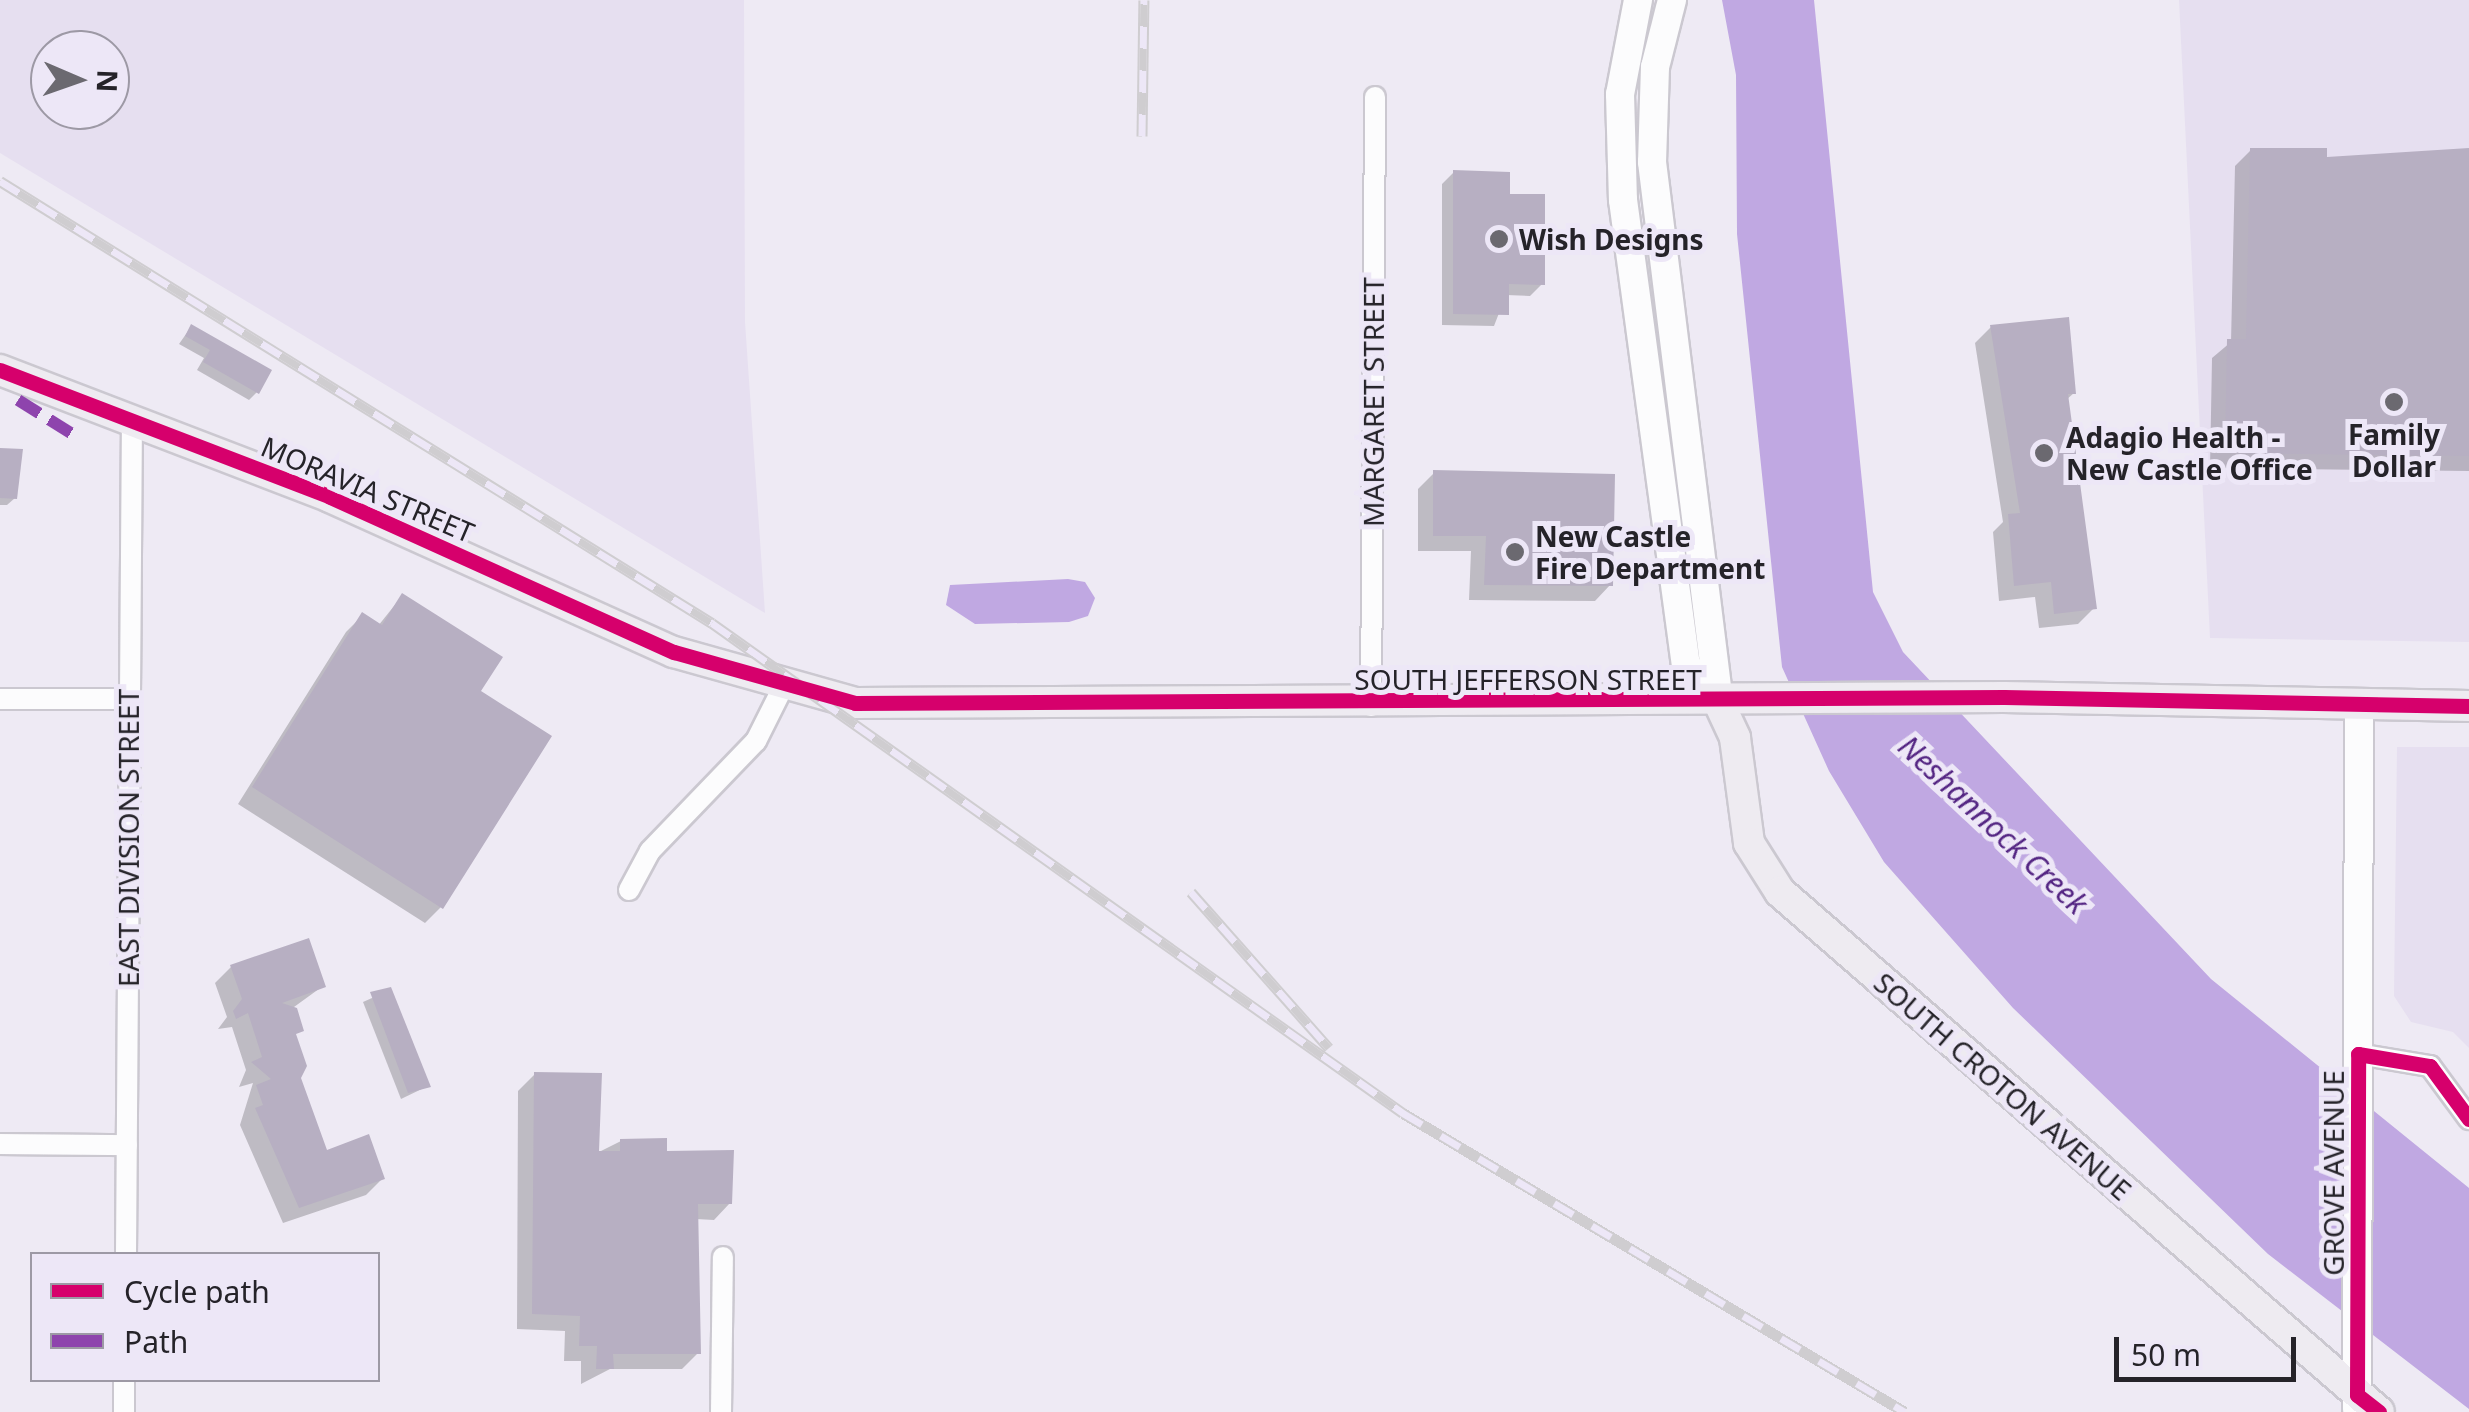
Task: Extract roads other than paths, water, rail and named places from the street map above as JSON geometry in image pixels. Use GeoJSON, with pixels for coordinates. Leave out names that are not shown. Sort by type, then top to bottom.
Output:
{"type":"FeatureCollection","features":[{"type":"Feature","properties":{"kind":"main road"},"geometry":{"type":"LineString","coordinates":[[1638,0],[1620,94],[1622,200],[1686,665],[1719,703]]}},
{"type":"Feature","properties":{"kind":"main road"},"geometry":{"type":"LineString","coordinates":[[1672,0],[1655,68],[1652,162],[1719,703]]}},
{"type":"Feature","properties":{"kind":"main road","name":"MORAVIA STREET"},"geometry":{"type":"LineString","coordinates":[[0,370],[388,522],[712,667]]}},
{"type":"Feature","properties":{"kind":"main road","name":"SOUTH JEFFERSON STREET"},"geometry":{"type":"LineString","coordinates":[[712,667],[782,689],[893,705],[1371,706],[2004,697],[2469,706]]}},
{"type":"Feature","properties":{"kind":"main road","name":"SOUTH CROTON AVENUE"},"geometry":{"type":"LineString","coordinates":[[1719,703],[1735,738],[1750,843],[1780,892],[2364,1406]]}},
{"type":"Feature","properties":{"kind":"main road","name":"GROVE AVENUE"},"geometry":{"type":"LineString","coordinates":[[2359,705],[2358,1328],[2364,1406]]}},
{"type":"Feature","properties":{"kind":"street","name":"MARGARET STREET"},"geometry":{"type":"LineString","coordinates":[[1371,706],[1375,98]]}},
{"type":"Feature","properties":{"kind":"street","name":"EAST DIVISION STREET"},"geometry":{"type":"LineString","coordinates":[[126,1252],[132,421]]}},
{"type":"Feature","properties":{"kind":"street"},"geometry":{"type":"LineString","coordinates":[[630,890],[650,851],[756,740],[782,689]]}},
{"type":"Feature","properties":{"kind":"street"},"geometry":{"type":"LineString","coordinates":[[0,699],[128,699]]}},
{"type":"Feature","properties":{"kind":"street"},"geometry":{"type":"LineString","coordinates":[[2358,1054],[2430,1066],[2469,1119]]}},
{"type":"Feature","properties":{"kind":"street"},"geometry":{"type":"LineString","coordinates":[[0,1144],[126,1145]]}},
{"type":"Feature","properties":{"kind":"street"},"geometry":{"type":"LineString","coordinates":[[722,1412],[723,1256]]}},
{"type":"Feature","properties":{"kind":"street"},"geometry":{"type":"LineString","coordinates":[[124,1382],[124,1412]]}},
{"type":"Feature","properties":{"kind":"water","name":"Neshannock Creek"},"geometry":{"type":"Polygon","coordinates":[[[1722,0],[1814,0],[1873,592],[1903,652],[2211,979],[2469,1188],[2469,1409],[2268,1254],[2013,1008],[1884,862],[1829,771],[1782,667],[1737,234],[1736,75],[1722,0]]]}},
{"type":"Feature","properties":{"kind":"water"},"geometry":{"type":"Polygon","coordinates":[[[1068,579],[1085,582],[1095,598],[1088,616],[1069,622],[975,624],[946,605],[950,585],[1068,579]]]}},
{"type":"Feature","properties":{"kind":"railway"},"geometry":{"type":"LineString","coordinates":[[1142,136],[1144,0]]}},
{"type":"Feature","properties":{"kind":"railway"},"geometry":{"type":"LineString","coordinates":[[0,181],[712,623],[1403,1113],[1905,1412]]}},
{"type":"Feature","properties":{"kind":"railway"},"geometry":{"type":"LineString","coordinates":[[1191,892],[1329,1048]]}},
{"type":"Feature","properties":{"kind":"place","name":"Wish Designs"},"geometry":{"type":"Point","coordinates":[1499,239]}},
{"type":"Feature","properties":{"kind":"place","name":"Family Dollar"},"geometry":{"type":"Point","coordinates":[2394,402]}},
{"type":"Feature","properties":{"kind":"place","name":"Adagio Health - New Castle Office"},"geometry":{"type":"Point","coordinates":[2044,453]}},
{"type":"Feature","properties":{"kind":"place","name":"New Castle Fire Department"},"geometry":{"type":"Point","coordinates":[1515,552]}}]}
